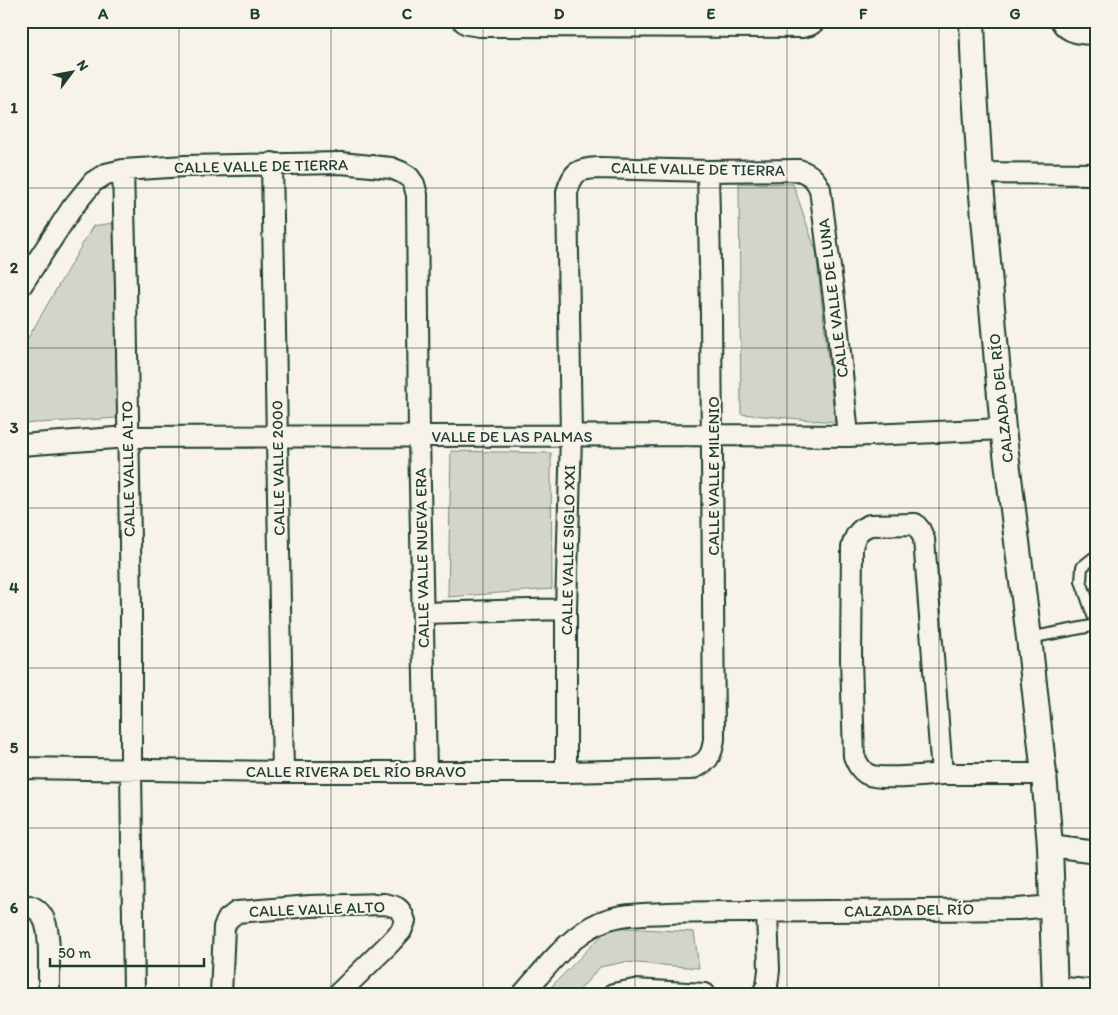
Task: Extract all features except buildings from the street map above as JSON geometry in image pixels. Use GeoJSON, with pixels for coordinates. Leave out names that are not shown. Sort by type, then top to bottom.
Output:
{"type":"FeatureCollection","features":[{"type":"Feature","properties":{"kind":"street"},"geometry":{"type":"LineString","coordinates":[[463,21],[467,24],[480,26],[802,27],[816,21]]}},
{"type":"Feature","properties":{"kind":"street","name":"CALZADA DEL RÍO"},"geometry":{"type":"LineString","coordinates":[[972,21],[980,173],[1003,429],[1044,774],[1050,846],[1055,990]]}},
{"type":"Feature","properties":{"kind":"street"},"geometry":{"type":"LineString","coordinates":[[1061,21],[1064,27],[1073,32],[1097,34]]}},
{"type":"Feature","properties":{"kind":"street","name":"CALLE VALLE DE TIERRA"},"geometry":{"type":"LineString","coordinates":[[21,286],[72,208],[93,182],[106,174],[123,170],[185,166],[341,163],[390,168],[401,172],[409,177],[414,184],[417,196]]}},
{"type":"Feature","properties":{"kind":"street","name":"CALLE VALLE 2000"},"geometry":{"type":"LineString","coordinates":[[272,164],[284,772]]}},
{"type":"Feature","properties":{"kind":"street","name":"CALLE VALLE DE TIERRA"},"geometry":{"type":"LineString","coordinates":[[598,168],[708,171],[799,170]]}},
{"type":"Feature","properties":{"kind":"street","name":"CALLE VALLE SIGLO XXI"},"geometry":{"type":"LineString","coordinates":[[566,772],[566,609],[571,436],[567,192],[573,176],[580,171],[598,168]]}},
{"type":"Feature","properties":{"kind":"street","name":"CALLE VALLE ALTO"},"geometry":{"type":"LineString","coordinates":[[123,170],[131,617],[134,994]]}},
{"type":"Feature","properties":{"kind":"street","name":"CALLE VALLE DE LUNA"},"geometry":{"type":"LineString","coordinates":[[799,170],[815,179],[820,189],[837,322],[848,436]]}},
{"type":"Feature","properties":{"kind":"street","name":"CALLE VALLE MILENIO"},"geometry":{"type":"LineString","coordinates":[[691,769],[709,758],[713,749],[714,739],[708,171]]}},
{"type":"Feature","properties":{"kind":"street"},"geometry":{"type":"LineString","coordinates":[[980,173],[1097,174]]}},
{"type":"Feature","properties":{"kind":"street","name":"CALLE VALLE NUEVA ERA"},"geometry":{"type":"LineString","coordinates":[[417,196],[419,437],[426,772]]}},
{"type":"Feature","properties":{"kind":"street","name":"VALLE DE LAS PALMAS"},"geometry":{"type":"LineString","coordinates":[[21,444],[128,437],[848,436],[1003,429]]}},
{"type":"Feature","properties":{"kind":"street"},"geometry":{"type":"LineString","coordinates":[[942,774],[924,539],[915,524],[870,524],[857,532],[852,548],[851,659],[854,756],[858,766],[866,774],[875,777],[942,774],[1044,774]]}},
{"type":"Feature","properties":{"kind":"street"},"geometry":{"type":"LineString","coordinates":[[423,613],[566,609]]}},
{"type":"Feature","properties":{"kind":"street","name":"CALLE RIVERA DEL RÍO BRAVO"},"geometry":{"type":"LineString","coordinates":[[21,768],[284,772],[566,772],[691,769]]}},
{"type":"Feature","properties":{"kind":"street"},"geometry":{"type":"LineString","coordinates":[[1050,846],[1097,852]]}},
{"type":"Feature","properties":{"kind":"street","name":"CALLE VALLE ALTO"},"geometry":{"type":"LineString","coordinates":[[221,994],[224,927],[228,918],[237,912],[310,906],[384,904],[394,906],[402,912],[405,920],[401,930],[338,994]]}},
{"type":"Feature","properties":{"kind":"street"},"geometry":{"type":"LineString","coordinates":[[21,906],[29,906],[37,911],[44,918],[48,929],[49,994]]}},
{"type":"Feature","properties":{"kind":"street","name":"CALZADA DEL RÍO"},"geometry":{"type":"LineString","coordinates":[[523,994],[554,959],[587,929],[603,921],[622,916],[638,914],[1018,909],[1052,906]]}},
{"type":"Feature","properties":{"kind":"street"},"geometry":{"type":"LineString","coordinates":[[762,994],[767,986],[769,970],[767,912]]}},
{"type":"Feature","properties":{"kind":"street"},"geometry":{"type":"LineString","coordinates":[[613,994],[634,990],[705,994]]}},
{"type":"Feature","properties":{"kind":"street"},"geometry":{"type":"LineString","coordinates":[[1055,990],[1097,991]]}},
{"type":"Feature","properties":{"kind":"lane"},"geometry":{"type":"LineString","coordinates":[[1028,638],[1097,626],[1081,581],[1082,567],[1097,554]]}},
{"type":"Feature","properties":{"kind":"shaded area"},"geometry":{"type":"Polygon","coordinates":[[[739,183],[793,184],[816,251],[835,422],[741,414],[739,183]]]}},
{"type":"Feature","properties":{"kind":"shaded area"},"geometry":{"type":"Polygon","coordinates":[[[113,223],[119,418],[21,424],[21,350],[93,226],[113,223]]]}},
{"type":"Feature","properties":{"kind":"shaded area"},"geometry":{"type":"Polygon","coordinates":[[[451,451],[551,453],[552,589],[448,597],[451,451]]]}},
{"type":"Feature","properties":{"kind":"shaded area"},"geometry":{"type":"Polygon","coordinates":[[[610,927],[694,932],[699,968],[625,962],[600,967],[576,994],[544,994],[610,927]]]}}]}
